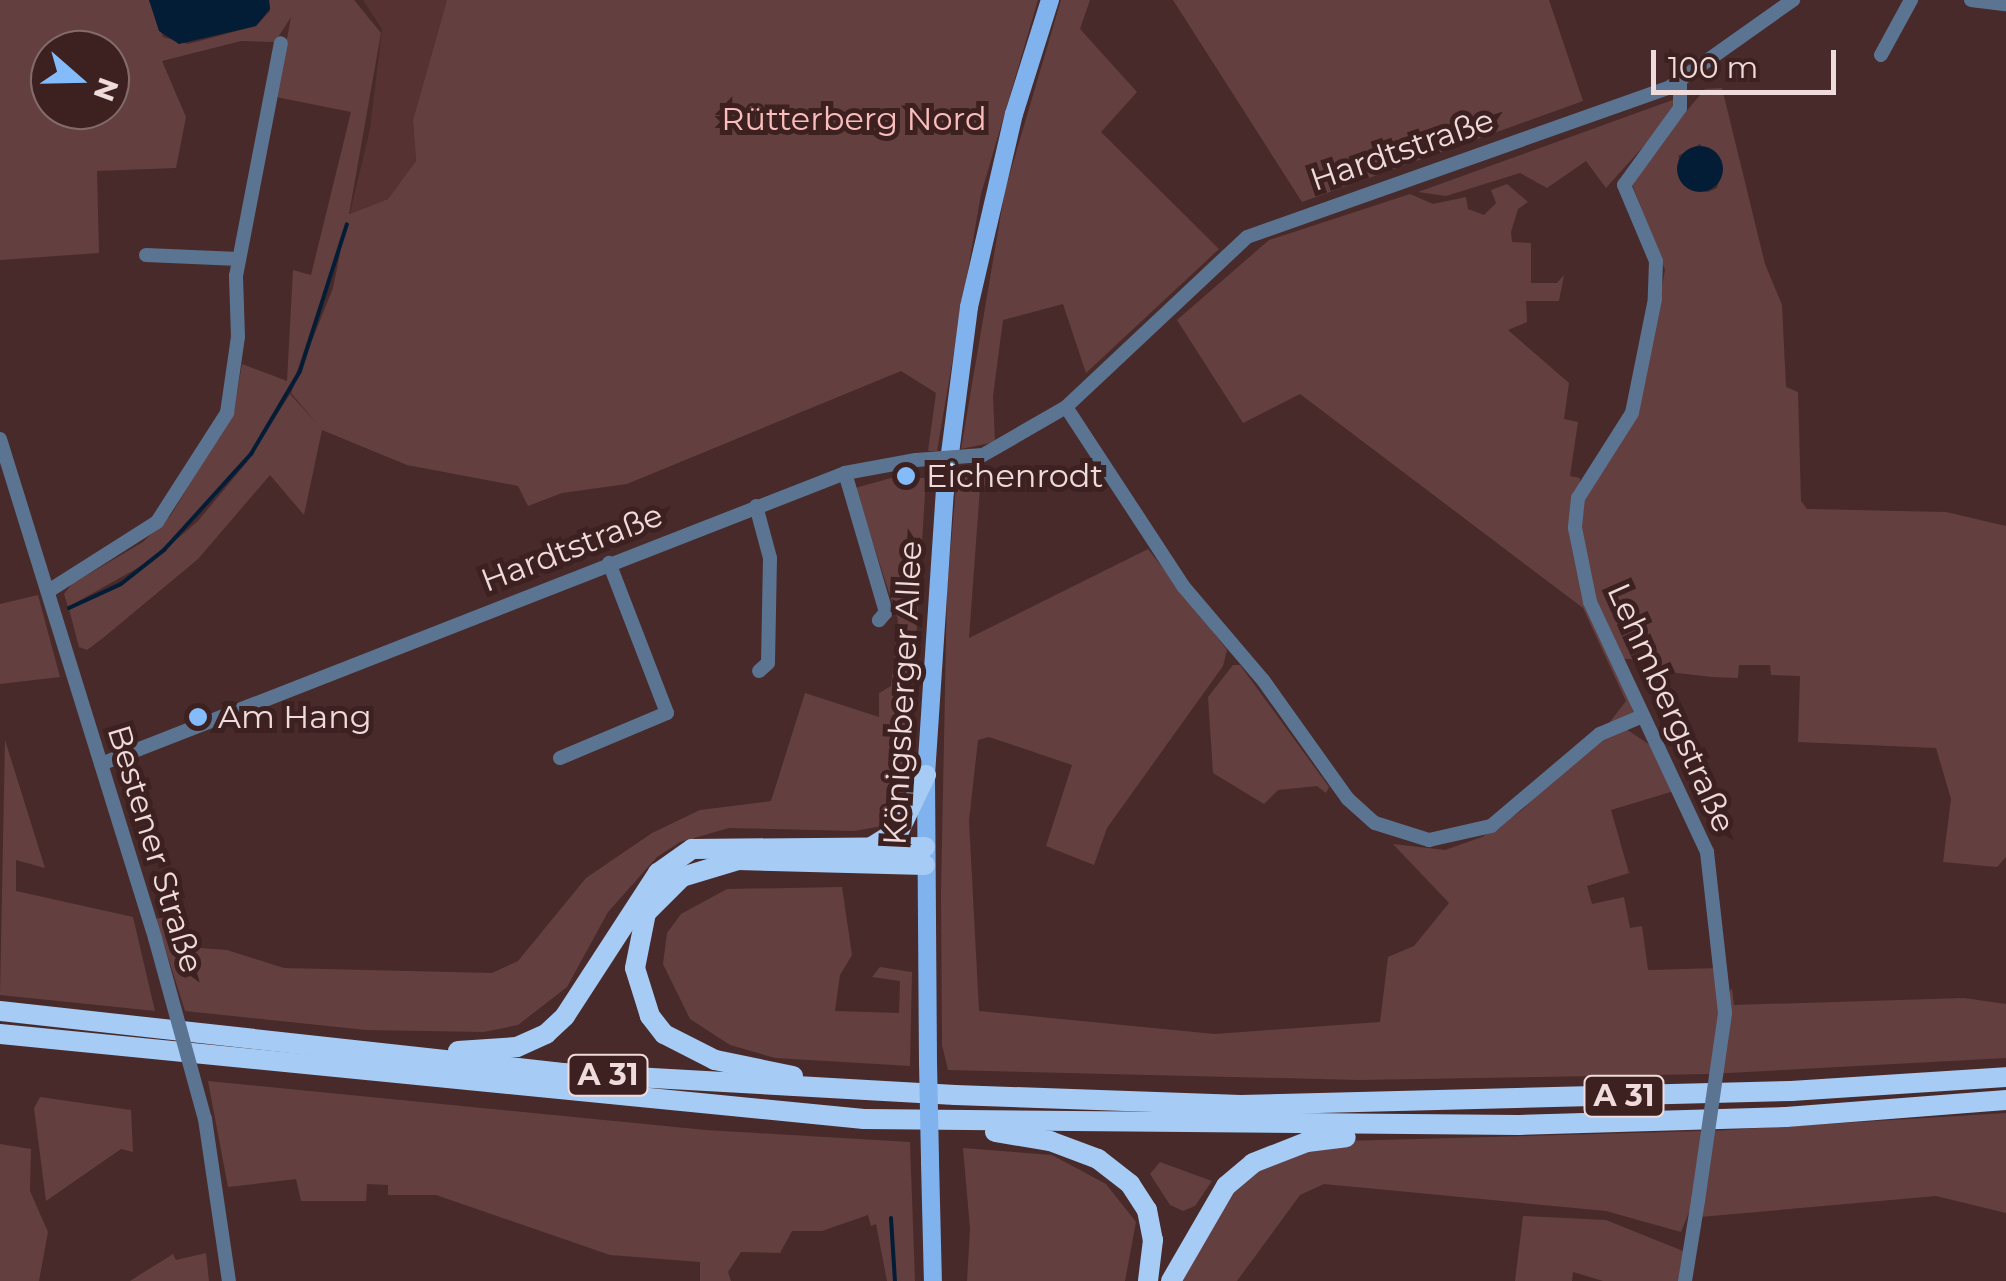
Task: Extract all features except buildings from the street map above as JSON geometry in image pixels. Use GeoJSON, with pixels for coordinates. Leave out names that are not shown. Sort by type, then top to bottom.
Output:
{"type":"FeatureCollection","features":[{"type":"Feature","properties":{"kind":"highway"},"geometry":{"type":"LineString","coordinates":[[873,846],[900,829],[926,775]]}},
{"type":"Feature","properties":{"kind":"highway"},"geometry":{"type":"LineString","coordinates":[[310,1049],[334,1043],[476,1052],[517,1047],[565,1016],[628,912],[672,860],[692,849],[743,844],[873,846],[925,856]]}},
{"type":"Feature","properties":{"kind":"highway"},"geometry":{"type":"LineString","coordinates":[[906,1094],[886,1082],[794,1076],[687,1050],[650,1016],[636,968],[646,912],[662,890],[706,866],[738,860],[925,856]]}},
{"type":"Feature","properties":{"kind":"highway","name":"A 31"},"geometry":{"type":"LineString","coordinates":[[0,1010],[310,1049],[906,1094],[1260,1104],[1790,1091],[2006,1078]]}},
{"type":"Feature","properties":{"kind":"highway","name":"A 31"},"geometry":{"type":"LineString","coordinates":[[0,1034],[864,1119],[1519,1125],[1786,1116],[2006,1100]]}},
{"type":"Feature","properties":{"kind":"highway"},"geometry":{"type":"LineString","coordinates":[[864,1119],[998,1132],[1098,1159],[1130,1184],[1147,1210],[1154,1240],[1148,1281]]}},
{"type":"Feature","properties":{"kind":"highway"},"geometry":{"type":"LineString","coordinates":[[1170,1281],[1226,1186],[1280,1150],[1334,1138],[1519,1125]]}},
{"type":"Feature","properties":{"kind":"main road","name":"Königsberger Allee"},"geometry":{"type":"LineString","coordinates":[[933,1281],[925,856],[940,536],[969,307],[1014,114],[1050,0]]}},
{"type":"Feature","properties":{"kind":"street","name":"Hardtstraße"},"geometry":{"type":"LineString","coordinates":[[101,764],[846,473],[916,460],[984,455],[1066,408],[1225,254],[1274,223],[1680,81],[1793,0]]}},
{"type":"Feature","properties":{"kind":"street"},"geometry":{"type":"LineString","coordinates":[[1881,55],[1912,0]]}},
{"type":"Feature","properties":{"kind":"street"},"geometry":{"type":"LineString","coordinates":[[1971,0],[2006,4]]}},
{"type":"Feature","properties":{"kind":"street"},"geometry":{"type":"LineString","coordinates":[[52,594],[157,522],[228,413],[238,337],[239,259],[281,43]]}},
{"type":"Feature","properties":{"kind":"street","name":"Lehmbergstraße"},"geometry":{"type":"LineString","coordinates":[[1680,81],[1680,108],[1624,185],[1651,243],[1658,281],[1637,396],[1621,436],[1576,509],[1585,587],[1640,717],[1707,852],[1725,1013],[1685,1281]]}},
{"type":"Feature","properties":{"kind":"street"},"geometry":{"type":"LineString","coordinates":[[146,256],[239,259]]}},
{"type":"Feature","properties":{"kind":"street"},"geometry":{"type":"LineString","coordinates":[[1066,408],[1183,586],[1263,680],[1348,800],[1374,823],[1430,840],[1491,826],[1600,734],[1640,717]]}},
{"type":"Feature","properties":{"kind":"street","name":"Bestener Straße"},"geometry":{"type":"LineString","coordinates":[[0,439],[52,594],[155,938],[204,1119],[229,1281]]}},
{"type":"Feature","properties":{"kind":"street"},"geometry":{"type":"LineString","coordinates":[[846,473],[886,612],[879,620]]}},
{"type":"Feature","properties":{"kind":"street"},"geometry":{"type":"LineString","coordinates":[[756,506],[770,558],[768,663],[759,671]]}},
{"type":"Feature","properties":{"kind":"street"},"geometry":{"type":"LineString","coordinates":[[560,758],[668,714],[609,563]]}},
{"type":"Feature","properties":{"kind":"shaded area"},"geometry":{"type":"Polygon","coordinates":[[[363,0],[447,0],[413,120],[416,161],[388,199],[350,213],[370,129],[382,29],[363,0]]]}},
{"type":"Feature","properties":{"kind":"green space","name":"Rütterberg Nord"},"geometry":{"type":"Polygon","coordinates":[[[0,0],[149,0],[163,37],[188,44],[256,26],[270,11],[269,0],[354,0],[381,33],[349,214],[388,199],[416,161],[413,120],[447,0],[1038,0],[981,194],[937,451],[928,451],[936,393],[901,371],[627,484],[562,493],[528,506],[518,486],[407,465],[322,430],[304,515],[270,475],[198,559],[87,650],[79,647],[69,609],[134,576],[198,521],[247,462],[290,394],[318,425],[291,393],[333,288],[345,229],[293,383],[240,469],[150,561],[68,607],[64,594],[72,584],[143,542],[171,515],[234,411],[242,364],[287,381],[293,270],[311,275],[351,112],[276,97],[291,17],[275,42],[241,41],[162,61],[186,117],[176,168],[97,171],[99,253],[0,260],[0,0]]]}},
{"type":"Feature","properties":{"kind":"green space"},"geometry":{"type":"Polygon","coordinates":[[[1061,0],[1090,0],[1080,29],[1137,92],[1101,132],[1219,249],[1086,373],[1063,304],[1003,320],[993,396],[995,442],[961,449],[1005,190],[1061,0]]]}},
{"type":"Feature","properties":{"kind":"green space"},"geometry":{"type":"Polygon","coordinates":[[[1173,0],[1549,0],[1583,101],[1302,202],[1173,0]]]}},
{"type":"Feature","properties":{"kind":"green space"},"geometry":{"type":"Polygon","coordinates":[[[1722,88],[1765,264],[1782,305],[1786,387],[1798,392],[1801,501],[1807,509],[1946,512],[2006,526],[2006,857],[1997,867],[1943,862],[1951,799],[1936,748],[1798,742],[1800,676],[1771,675],[1770,665],[1739,665],[1738,678],[1712,677],[1660,671],[1660,660],[1622,659],[1591,593],[1580,540],[1581,499],[1639,412],[1665,270],[1630,179],[1705,89],[1722,88]],[[1700,144],[1678,156],[1691,189],[1708,192],[1717,188],[1722,169],[1700,144]]]}},
{"type":"Feature","properties":{"kind":"green space"},"geometry":{"type":"Polygon","coordinates":[[[1678,98],[1667,120],[1606,188],[1586,161],[1547,188],[1520,173],[1446,196],[1418,192],[1678,98]]]}},
{"type":"Feature","properties":{"kind":"green space"},"geometry":{"type":"Polygon","coordinates":[[[1507,184],[1528,202],[1518,209],[1511,232],[1512,242],[1531,243],[1531,283],[1557,283],[1564,275],[1559,301],[1526,301],[1527,322],[1508,330],[1569,383],[1564,419],[1578,422],[1570,476],[1580,478],[1571,520],[1634,715],[1606,727],[1626,701],[1583,608],[1300,394],[1243,423],[1177,320],[1269,240],[1410,194],[1433,204],[1466,197],[1468,209],[1484,215],[1496,203],[1491,190],[1507,184]]]}},
{"type":"Feature","properties":{"kind":"green space"},"geometry":{"type":"Polygon","coordinates":[[[991,470],[989,483],[980,488],[969,638],[1148,549],[1227,650],[1223,666],[1107,828],[1094,865],[1046,846],[1072,765],[989,737],[978,740],[969,821],[979,1011],[1215,1034],[1380,1022],[1388,957],[1414,946],[1449,903],[1393,844],[1445,850],[1482,837],[1521,811],[1584,750],[1626,729],[1653,747],[1674,791],[1611,810],[1629,873],[1587,886],[1592,904],[1624,897],[1630,928],[1642,926],[1648,970],[1719,968],[1729,993],[1732,988],[1734,1005],[1964,998],[2006,1004],[2006,1058],[1709,1074],[1358,1080],[948,1070],[942,1045],[941,892],[947,588],[957,477],[991,470]]]}},
{"type":"Feature","properties":{"kind":"green space"},"geometry":{"type":"Polygon","coordinates":[[[891,478],[926,478],[908,768],[902,802],[887,825],[855,831],[729,828],[680,842],[657,857],[608,912],[567,987],[518,1025],[484,1032],[366,1030],[185,1011],[156,919],[164,917],[174,946],[227,950],[284,968],[492,973],[518,961],[586,878],[652,833],[700,810],[771,801],[805,693],[879,717],[879,693],[891,686],[898,620],[855,488],[891,478]]]}},
{"type":"Feature","properties":{"kind":"green space"},"geometry":{"type":"Polygon","coordinates":[[[38,595],[60,677],[0,684],[0,604],[38,595]]]}},
{"type":"Feature","properties":{"kind":"green space"},"geometry":{"type":"Polygon","coordinates":[[[1233,665],[1240,665],[1329,787],[1326,793],[1317,786],[1278,790],[1264,804],[1213,773],[1208,697],[1233,665]]]}},
{"type":"Feature","properties":{"kind":"green space"},"geometry":{"type":"Polygon","coordinates":[[[5,740],[45,868],[16,860],[16,891],[133,917],[155,1011],[0,995],[5,740]]]}},
{"type":"Feature","properties":{"kind":"green space"},"geometry":{"type":"Polygon","coordinates":[[[842,887],[852,955],[840,975],[835,1011],[899,1013],[900,981],[872,977],[880,967],[912,972],[910,1066],[775,1058],[730,1045],[690,1019],[663,964],[667,933],[681,914],[727,889],[842,887]]]}},
{"type":"Feature","properties":{"kind":"green space"},"geometry":{"type":"Polygon","coordinates":[[[208,1081],[706,1130],[910,1142],[915,1281],[887,1281],[876,1224],[871,1226],[868,1215],[822,1231],[792,1231],[780,1253],[741,1252],[728,1272],[731,1281],[700,1281],[700,1262],[610,1255],[436,1195],[388,1195],[388,1185],[367,1184],[366,1201],[301,1201],[296,1179],[228,1187],[208,1081]]]}},
{"type":"Feature","properties":{"kind":"green space"},"geometry":{"type":"Polygon","coordinates":[[[40,1097],[131,1110],[133,1152],[121,1149],[46,1201],[34,1108],[40,1097]]]}},
{"type":"Feature","properties":{"kind":"green space"},"geometry":{"type":"Polygon","coordinates":[[[2006,1113],[2006,1213],[1936,1196],[1700,1217],[1712,1131],[2006,1113]]]}},
{"type":"Feature","properties":{"kind":"green space"},"geometry":{"type":"Polygon","coordinates":[[[1703,1131],[1693,1202],[1681,1232],[1606,1211],[1324,1184],[1300,1195],[1237,1281],[1178,1281],[1230,1192],[1265,1163],[1344,1141],[1703,1131]]]}},
{"type":"Feature","properties":{"kind":"green space"},"geometry":{"type":"Polygon","coordinates":[[[0,1144],[31,1149],[30,1191],[48,1232],[39,1281],[0,1281],[0,1144]]]}},
{"type":"Feature","properties":{"kind":"green space"},"geometry":{"type":"Polygon","coordinates":[[[963,1148],[1052,1155],[1106,1184],[1136,1222],[1125,1281],[967,1281],[970,1229],[963,1148]]]}},
{"type":"Feature","properties":{"kind":"green space"},"geometry":{"type":"Polygon","coordinates":[[[1160,1162],[1212,1181],[1195,1206],[1183,1211],[1170,1205],[1150,1174],[1160,1162]]]}},
{"type":"Feature","properties":{"kind":"green space"},"geometry":{"type":"Polygon","coordinates":[[[1523,1216],[1606,1220],[1683,1251],[1678,1281],[1603,1281],[1573,1272],[1572,1281],[1515,1281],[1523,1216]]]}},
{"type":"Feature","properties":{"kind":"green space"},"geometry":{"type":"Polygon","coordinates":[[[206,1253],[209,1281],[130,1281],[173,1254],[176,1260],[206,1253]]]}},
{"type":"Feature","properties":{"kind":"water"},"geometry":{"type":"Polygon","coordinates":[[[149,0],[269,0],[270,9],[256,26],[179,44],[159,31],[149,0]]]}},
{"type":"Feature","properties":{"kind":"water"},"geometry":{"type":"Polygon","coordinates":[[[1700,146],[1716,153],[1723,169],[1716,185],[1700,192],[1684,185],[1677,169],[1684,153],[1700,146]]]}},
{"type":"Feature","properties":{"kind":"waterway"},"geometry":{"type":"LineString","coordinates":[[69,608],[121,584],[164,550],[251,454],[300,371],[347,224]]}},
{"type":"Feature","properties":{"kind":"waterway"},"geometry":{"type":"LineString","coordinates":[[891,1218],[895,1281]]}},
{"type":"Feature","properties":{"kind":"place","name":"Eichenrodt"},"geometry":{"type":"Point","coordinates":[906,476]}},
{"type":"Feature","properties":{"kind":"place","name":"Am Hang"},"geometry":{"type":"Point","coordinates":[198,717]}}]}
